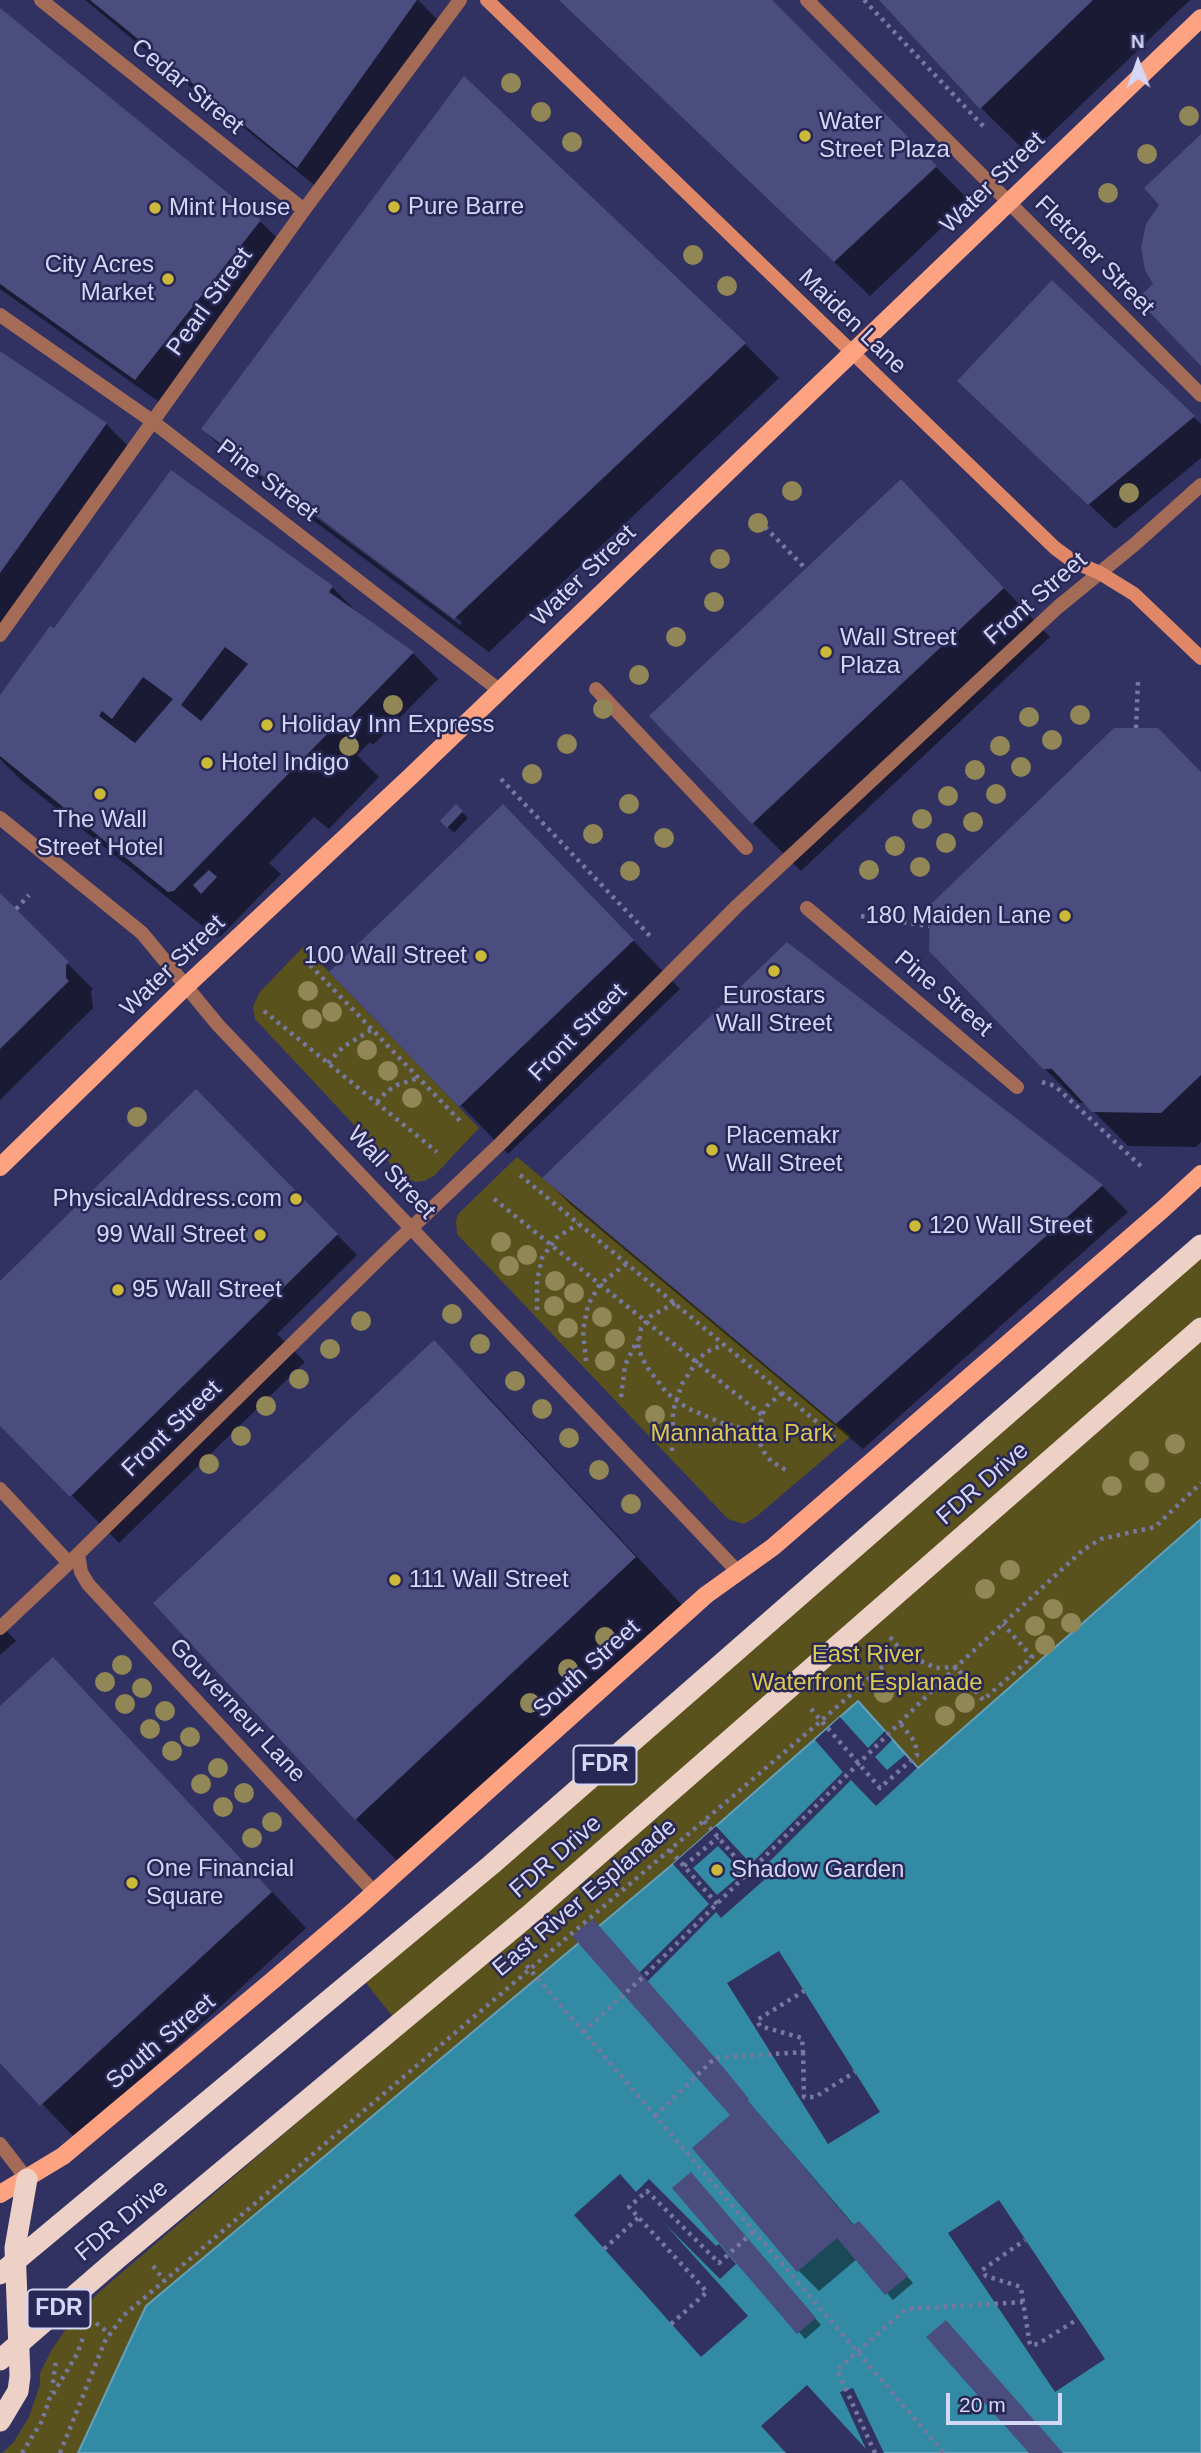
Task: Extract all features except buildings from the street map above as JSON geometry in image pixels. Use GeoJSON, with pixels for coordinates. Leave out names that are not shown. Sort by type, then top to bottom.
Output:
{"type":"FeatureCollection","features":[{"type":"Feature","properties":{"kind":"highway","name":"FDR Drive"},"geometry":{"type":"LineString","coordinates":[[0,2274],[491,1865],[1201,1245]]}},
{"type":"Feature","properties":{"kind":"highway","name":"FDR Drive"},"geometry":{"type":"LineString","coordinates":[[0,2360],[118,2258],[534,1911],[1201,1328]]}},
{"type":"Feature","properties":{"kind":"highway"},"geometry":{"type":"LineString","coordinates":[[0,2421],[18,2390],[20,2355],[15,2248],[26,2179]]}},
{"type":"Feature","properties":{"kind":"highway"},"geometry":{"type":"LineString","coordinates":[[0,2351],[15,2378],[18,2390]]}},
{"type":"Feature","properties":{"kind":"main road","name":"Water Street"},"geometry":{"type":"LineString","coordinates":[[0,1167],[185,987],[1201,18]]}},
{"type":"Feature","properties":{"kind":"main road","name":"South Street"},"geometry":{"type":"LineString","coordinates":[[0,2194],[63,2156],[272,1981],[706,1595],[773,1547],[1201,1174]]}},
{"type":"Feature","properties":{"kind":"street","name":"Cedar Street"},"geometry":{"type":"LineString","coordinates":[[41,0],[304,210]]}},
{"type":"Feature","properties":{"kind":"street","name":"Pearl Street"},"geometry":{"type":"LineString","coordinates":[[0,635],[304,210],[460,0]]}},
{"type":"Feature","properties":{"kind":"street","name":"Maiden Lane"},"geometry":{"type":"LineString","coordinates":[[487,0],[1055,548],[1074,562],[1100,573],[1134,594],[1201,658]]}},
{"type":"Feature","properties":{"kind":"street","name":"Fletcher Street"},"geometry":{"type":"LineString","coordinates":[[807,0],[1201,395]]}},
{"type":"Feature","properties":{"kind":"street","name":"Pine Street"},"geometry":{"type":"LineString","coordinates":[[0,315],[152,421],[499,690]]}},
{"type":"Feature","properties":{"kind":"street","name":"Front Street"},"geometry":{"type":"LineString","coordinates":[[0,1628],[501,1143],[737,906],[1048,617],[1201,485]]}},
{"type":"Feature","properties":{"kind":"street"},"geometry":{"type":"LineString","coordinates":[[596,688],[746,848]]}},
{"type":"Feature","properties":{"kind":"street","name":"Wall Street"},"geometry":{"type":"LineString","coordinates":[[0,818],[142,933],[218,1026],[738,1572]]}},
{"type":"Feature","properties":{"kind":"street","name":"Pine Street"},"geometry":{"type":"LineString","coordinates":[[807,908],[1017,1087]]}},
{"type":"Feature","properties":{"kind":"street","name":"Gouverneur Lane"},"geometry":{"type":"LineString","coordinates":[[0,1489],[74,1558],[88,1584],[374,1892]]}},
{"type":"Feature","properties":{"kind":"street"},"geometry":{"type":"LineString","coordinates":[[0,2144],[26,2179]]}},
{"type":"Feature","properties":{"kind":"path"},"geometry":{"type":"LineString","coordinates":[[864,0],[985,128]]}},
{"type":"Feature","properties":{"kind":"path"},"geometry":{"type":"LineString","coordinates":[[873,22],[880,17]]}},
{"type":"Feature","properties":{"kind":"path"},"geometry":{"type":"LineString","coordinates":[[955,108],[961,103]]}},
{"type":"Feature","properties":{"kind":"path"},"geometry":{"type":"LineString","coordinates":[[765,527],[806,569]]}},
{"type":"Feature","properties":{"kind":"path"},"geometry":{"type":"LineString","coordinates":[[1136,728],[1138,682]]}},
{"type":"Feature","properties":{"kind":"path"},"geometry":{"type":"LineString","coordinates":[[501,779],[652,938]]}},
{"type":"Feature","properties":{"kind":"path"},"geometry":{"type":"LineString","coordinates":[[16,909],[29,895]]}},
{"type":"Feature","properties":{"kind":"path"},"geometry":{"type":"LineString","coordinates":[[807,908],[929,926]]}},
{"type":"Feature","properties":{"kind":"path"},"geometry":{"type":"LineString","coordinates":[[310,965],[463,1124]]}},
{"type":"Feature","properties":{"kind":"path"},"geometry":{"type":"LineString","coordinates":[[264,1010],[437,1152]]}},
{"type":"Feature","properties":{"kind":"path"},"geometry":{"type":"LineString","coordinates":[[328,1063],[342,1047],[372,1030]]}},
{"type":"Feature","properties":{"kind":"path"},"geometry":{"type":"LineString","coordinates":[[377,1102],[397,1085],[418,1078]]}},
{"type":"Feature","properties":{"kind":"path"},"geometry":{"type":"LineString","coordinates":[[1017,1087],[1031,1082],[1043,1082],[1055,1087],[1143,1168]]}},
{"type":"Feature","properties":{"kind":"path"},"geometry":{"type":"LineString","coordinates":[[520,1175],[835,1437]]}},
{"type":"Feature","properties":{"kind":"path"},"geometry":{"type":"LineString","coordinates":[[494,1199],[762,1415]]}},
{"type":"Feature","properties":{"kind":"path"},"geometry":{"type":"LineString","coordinates":[[537,1310],[539,1267],[551,1244],[578,1224]]}},
{"type":"Feature","properties":{"kind":"path"},"geometry":{"type":"LineString","coordinates":[[586,1361],[583,1331],[588,1305],[600,1284],[626,1264]]}},
{"type":"Feature","properties":{"kind":"path"},"geometry":{"type":"LineString","coordinates":[[621,1397],[625,1365],[646,1322],[660,1310],[674,1304]]}},
{"type":"Feature","properties":{"kind":"path"},"geometry":{"type":"LineString","coordinates":[[638,1338],[638,1348],[646,1366],[655,1380],[676,1401],[714,1420],[758,1432]]}},
{"type":"Feature","properties":{"kind":"path"},"geometry":{"type":"LineString","coordinates":[[672,1451],[672,1425],[682,1384],[696,1361],[706,1352],[724,1344]]}},
{"type":"Feature","properties":{"kind":"path"},"geometry":{"type":"LineString","coordinates":[[782,1393],[767,1406],[762,1415],[758,1432],[759,1444],[771,1461],[789,1472]]}},
{"type":"Feature","properties":{"kind":"path"},"geometry":{"type":"LineString","coordinates":[[583,2032],[643,1978],[956,1667],[1083,1550],[1108,1537],[1133,1534],[1155,1527],[1201,1483]]}},
{"type":"Feature","properties":{"kind":"path"},"geometry":{"type":"LineString","coordinates":[[956,1667],[983,1700],[1032,1657],[1003,1624]]}},
{"type":"Feature","properties":{"kind":"path","name":"East River Esplanade"},"geometry":{"type":"LineString","coordinates":[[60,2453],[110,2334],[123,2316],[164,2280],[901,1650],[936,1668],[956,1667]]}},
{"type":"Feature","properties":{"kind":"path"},"geometry":{"type":"LineString","coordinates":[[828,1728],[880,1788],[917,1755],[918,1747],[900,1724]]}},
{"type":"Feature","properties":{"kind":"path"},"geometry":{"type":"LineString","coordinates":[[704,1821],[749,1873]]}},
{"type":"Feature","properties":{"kind":"path"},"geometry":{"type":"LineString","coordinates":[[684,1866],[718,1837]]}},
{"type":"Feature","properties":{"kind":"path"},"geometry":{"type":"LineString","coordinates":[[670,1850],[717,1904]]}},
{"type":"Feature","properties":{"kind":"path"},"geometry":{"type":"LineString","coordinates":[[537,1977],[944,2453]]}},
{"type":"Feature","properties":{"kind":"path"},"geometry":{"type":"LineString","coordinates":[[804,1991],[757,2020],[760,2026],[802,2038],[804,2097],[815,2097],[855,2072]]}},
{"type":"Feature","properties":{"kind":"path"},"geometry":{"type":"LineString","coordinates":[[654,2116],[715,2058],[803,2052]]}},
{"type":"Feature","properties":{"kind":"path"},"geometry":{"type":"LineString","coordinates":[[671,2324],[707,2292],[629,2207],[647,2191],[719,2263],[754,2231]]}},
{"type":"Feature","properties":{"kind":"path"},"geometry":{"type":"LineString","coordinates":[[604,2249],[638,2218]]}},
{"type":"Feature","properties":{"kind":"path"},"geometry":{"type":"LineString","coordinates":[[1025,2239],[982,2270],[986,2276],[1021,2287],[1030,2345],[1038,2344],[1078,2319]]}},
{"type":"Feature","properties":{"kind":"path"},"geometry":{"type":"LineString","coordinates":[[152,2265],[164,2280]]}},
{"type":"Feature","properties":{"kind":"path"},"geometry":{"type":"LineString","coordinates":[[875,2453],[837,2370],[906,2309],[1023,2302]]}},
{"type":"Feature","properties":{"kind":"path"},"geometry":{"type":"LineString","coordinates":[[96,2323],[110,2334]]}},
{"type":"Feature","properties":{"kind":"path"},"geometry":{"type":"LineString","coordinates":[[22,2453],[43,2421],[51,2398],[84,2336]]}},
{"type":"Feature","properties":{"kind":"green space"},"geometry":{"type":"Polygon","coordinates":[[[304,946],[479,1128],[434,1176],[415,1182],[400,1174],[255,1019],[253,1007],[259,993],[304,946]]]}},
{"type":"Feature","properties":{"kind":"green space","name":"Mannahatta Park"},"geometry":{"type":"Polygon","coordinates":[[[517,1157],[851,1436],[757,1516],[744,1524],[728,1519],[457,1234],[458,1214],[517,1157]]]}},
{"type":"Feature","properties":{"kind":"green space","name":"East River Waterfront Esplanade"},"geometry":{"type":"Polygon","coordinates":[[[1201,1234],[1201,1519],[876,1806],[673,1864],[146,2306],[78,2453],[2,2453],[13,2443],[29,2417],[40,2385],[40,2373],[51,2351],[71,2322],[98,2293],[404,2031],[355,1969],[1201,1234]]]}},
{"type":"Feature","properties":{"kind":"water"},"geometry":{"type":"Polygon","coordinates":[[[1201,1519],[1201,2453],[78,2453],[146,2306],[673,1864],[858,1701],[918,1768],[1201,1519]]]}},
{"type":"Feature","properties":{"kind":"pier"},"geometry":{"type":"Polygon","coordinates":[[[840,1717],[868,1748],[885,1731],[892,1740],[875,1757],[887,1770],[905,1755],[917,1768],[876,1806],[851,1780],[758,1873],[764,1880],[721,1918],[716,1912],[647,1982],[639,1973],[709,1904],[673,1864],[716,1826],[751,1864],[843,1772],[815,1740],[840,1717]],[[718,1846],[693,1868],[717,1895],[743,1873],[718,1846]]]}},
{"type":"Feature","properties":{"kind":"pier"},"geometry":{"type":"Polygon","coordinates":[[[779,1951],[880,2112],[828,2144],[727,1983],[779,1951]]]}},
{"type":"Feature","properties":{"kind":"pier"},"geometry":{"type":"Polygon","coordinates":[[[620,2174],[636,2192],[649,2179],[716,2246],[719,2244],[736,2264],[720,2279],[664,2223],[748,2316],[701,2357],[574,2215],[620,2174]]]}},
{"type":"Feature","properties":{"kind":"pier"},"geometry":{"type":"Polygon","coordinates":[[[999,2200],[1105,2359],[1055,2392],[948,2233],[999,2200]]]}},
{"type":"Feature","properties":{"kind":"pier"},"geometry":{"type":"Polygon","coordinates":[[[807,2385],[866,2449],[840,2392],[853,2388],[884,2453],[786,2453],[761,2426],[807,2385]]]}},
{"type":"Feature","properties":{"kind":"place","name":"Water Street Plaza"},"geometry":{"type":"Point","coordinates":[805,136]}},
{"type":"Feature","properties":{"kind":"place","name":"Pure Barre"},"geometry":{"type":"Point","coordinates":[394,207]}},
{"type":"Feature","properties":{"kind":"place","name":"Mint House"},"geometry":{"type":"Point","coordinates":[155,208]}},
{"type":"Feature","properties":{"kind":"place","name":"City Acres Market"},"geometry":{"type":"Point","coordinates":[168,279]}},
{"type":"Feature","properties":{"kind":"place","name":"Wall Street Plaza"},"geometry":{"type":"Point","coordinates":[826,652]}},
{"type":"Feature","properties":{"kind":"place","name":"Holiday Inn Express"},"geometry":{"type":"Point","coordinates":[267,725]}},
{"type":"Feature","properties":{"kind":"place","name":"Hotel Indigo"},"geometry":{"type":"Point","coordinates":[207,763]}},
{"type":"Feature","properties":{"kind":"place","name":"The Wall Street Hotel"},"geometry":{"type":"Point","coordinates":[100,794]}},
{"type":"Feature","properties":{"kind":"place","name":"180 Maiden Lane"},"geometry":{"type":"Point","coordinates":[1065,916]}},
{"type":"Feature","properties":{"kind":"place","name":"100 Wall Street"},"geometry":{"type":"Point","coordinates":[481,956]}},
{"type":"Feature","properties":{"kind":"place","name":"Eurostars Wall Street"},"geometry":{"type":"Point","coordinates":[774,971]}},
{"type":"Feature","properties":{"kind":"place","name":"Placemakr Wall Street"},"geometry":{"type":"Point","coordinates":[712,1150]}},
{"type":"Feature","properties":{"kind":"place","name":"PhysicalAddress.com"},"geometry":{"type":"Point","coordinates":[296,1199]}},
{"type":"Feature","properties":{"kind":"place","name":"120 Wall Street"},"geometry":{"type":"Point","coordinates":[915,1226]}},
{"type":"Feature","properties":{"kind":"place","name":"99 Wall Street"},"geometry":{"type":"Point","coordinates":[260,1235]}},
{"type":"Feature","properties":{"kind":"place","name":"95 Wall Street"},"geometry":{"type":"Point","coordinates":[118,1290]}},
{"type":"Feature","properties":{"kind":"place","name":"111 Wall Street"},"geometry":{"type":"Point","coordinates":[395,1580]}},
{"type":"Feature","properties":{"kind":"place","name":"Shadow Garden"},"geometry":{"type":"Point","coordinates":[717,1870]}},
{"type":"Feature","properties":{"kind":"place","name":"One Financial Square"},"geometry":{"type":"Point","coordinates":[132,1883]}}]}
